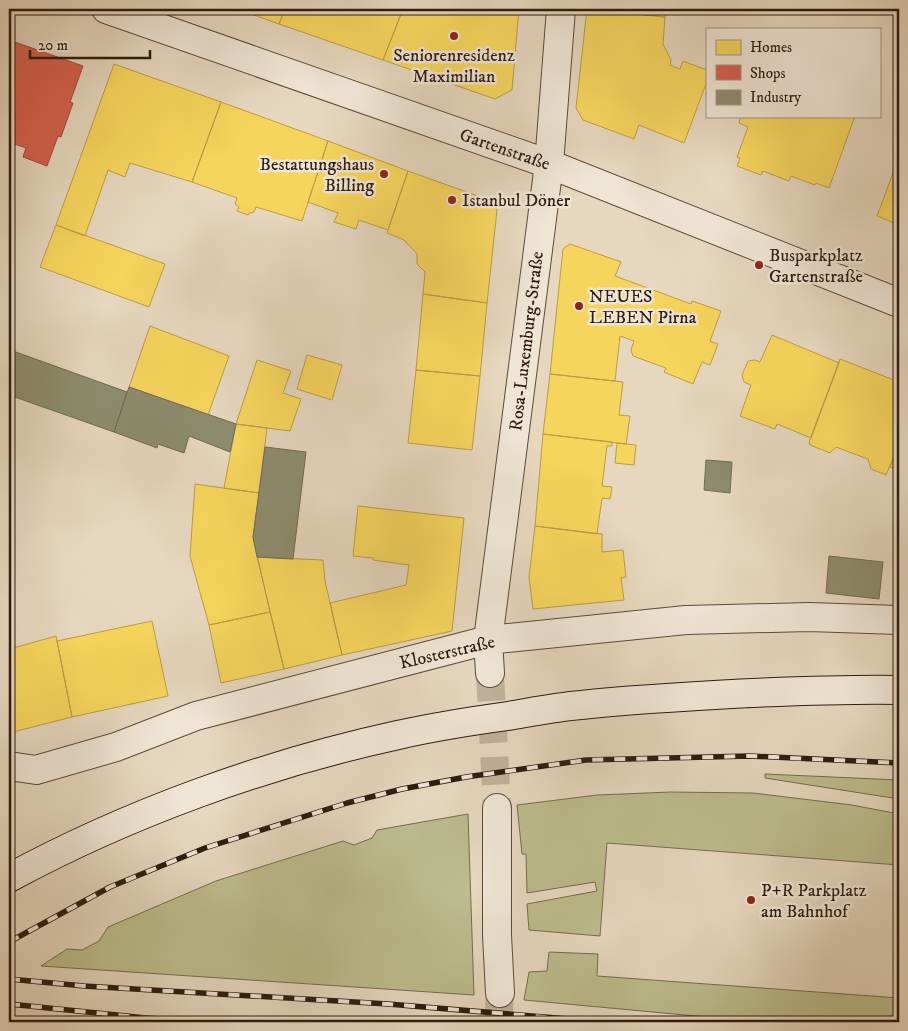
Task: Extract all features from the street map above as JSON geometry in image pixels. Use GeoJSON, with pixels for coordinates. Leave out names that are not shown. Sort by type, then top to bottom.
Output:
{"type":"FeatureCollection","features":[{"type":"Feature","properties":{"kind":"street","name":"Gartenstraße"},"geometry":{"type":"LineString","coordinates":[[106,9],[549,164],[899,303]]}},
{"type":"Feature","properties":{"kind":"street","name":"Rosa-Luxemburg-Straße"},"geometry":{"type":"LineString","coordinates":[[490,673],[488,640],[549,164],[562,9]]}},
{"type":"Feature","properties":{"kind":"street","name":"Klosterstraße"},"geometry":{"type":"LineString","coordinates":[[9,766],[36,770],[116,747],[196,716],[488,640],[686,620],[809,616],[899,620]]}},
{"type":"Feature","properties":{"kind":"street"},"geometry":{"type":"LineString","coordinates":[[9,878],[46,858],[116,826],[188,798],[260,772],[398,735],[580,705],[716,695],[857,689],[899,690]]}},
{"type":"Feature","properties":{"kind":"street"},"geometry":{"type":"LineString","coordinates":[[496,808],[497,935],[500,994]]}},
{"type":"Feature","properties":{"kind":"green space"},"geometry":{"type":"Polygon","coordinates":[[[765,774],[899,780],[899,799],[765,778],[765,774]]]}},
{"type":"Feature","properties":{"kind":"green space"},"geometry":{"type":"Polygon","coordinates":[[[671,792],[753,793],[852,805],[899,814],[899,865],[607,843],[600,936],[529,930],[527,904],[597,891],[595,882],[527,893],[526,854],[522,854],[517,805],[597,795],[671,792]]]}},
{"type":"Feature","properties":{"kind":"green space"},"geometry":{"type":"Polygon","coordinates":[[[468,814],[474,995],[41,966],[67,949],[82,950],[99,941],[108,927],[216,881],[343,841],[354,845],[372,838],[377,830],[468,814]]]}},
{"type":"Feature","properties":{"kind":"green space"},"geometry":{"type":"Polygon","coordinates":[[[549,952],[598,954],[597,976],[899,998],[899,1022],[760,1022],[524,1000],[529,972],[547,971],[549,952]]]}},
{"type":"Feature","properties":{"kind":"building: Homes"},"geometry":{"type":"Polygon","coordinates":[[[237,9],[285,9],[279,24],[237,9]]]}},
{"type":"Feature","properties":{"kind":"building: Homes"},"geometry":{"type":"Polygon","coordinates":[[[285,9],[403,9],[383,60],[279,24],[285,9]]]}},
{"type":"Feature","properties":{"kind":"building: Homes","name":"Seniorenresidenz Maximilian"},"geometry":{"type":"Polygon","coordinates":[[[403,9],[438,9],[447,13],[448,9],[519,9],[512,90],[495,99],[383,60],[403,9]]]}},
{"type":"Feature","properties":{"kind":"building: Homes"},"geometry":{"type":"Polygon","coordinates":[[[587,9],[665,17],[663,44],[671,60],[670,65],[680,69],[683,61],[706,70],[706,84],[684,143],[639,125],[634,139],[583,120],[576,108],[587,9]]]}},
{"type":"Feature","properties":{"kind":"building: Homes"},"geometry":{"type":"Polygon","coordinates":[[[589,9],[666,9],[665,17],[589,9]]]}},
{"type":"Feature","properties":{"kind":"building: Homes"},"geometry":{"type":"Polygon","coordinates":[[[114,64],[221,102],[192,182],[130,163],[125,177],[108,170],[85,236],[56,225],[114,64]]]}},
{"type":"Feature","properties":{"kind":"building: Homes"},"geometry":{"type":"Polygon","coordinates":[[[221,102],[328,141],[302,221],[256,207],[254,212],[248,215],[237,211],[239,207],[235,204],[237,198],[192,182],[221,102]]]}},
{"type":"Feature","properties":{"kind":"building: Homes"},"geometry":{"type":"Polygon","coordinates":[[[740,118],[854,118],[829,188],[791,176],[789,181],[763,171],[761,175],[737,166],[740,158],[737,157],[748,127],[739,123],[740,118]]]}},
{"type":"Feature","properties":{"kind":"building: Homes"},"geometry":{"type":"Polygon","coordinates":[[[328,141],[408,171],[388,230],[359,220],[356,229],[334,222],[338,213],[308,202],[328,141]]]}},
{"type":"Feature","properties":{"kind":"building: Homes"},"geometry":{"type":"Polygon","coordinates":[[[899,157],[899,225],[877,216],[899,157]]]}},
{"type":"Feature","properties":{"kind":"building: Homes"},"geometry":{"type":"Polygon","coordinates":[[[408,171],[489,200],[497,210],[487,303],[423,294],[425,272],[417,264],[417,254],[404,240],[387,233],[408,171]]]}},
{"type":"Feature","properties":{"kind":"building: Homes"},"geometry":{"type":"Polygon","coordinates":[[[56,225],[165,264],[149,307],[40,267],[56,225]]]}},
{"type":"Feature","properties":{"kind":"building: Homes"},"geometry":{"type":"Polygon","coordinates":[[[570,244],[621,262],[615,276],[691,304],[692,301],[721,311],[710,341],[718,344],[710,365],[702,362],[693,384],[664,372],[666,368],[633,356],[631,350],[634,341],[620,336],[615,381],[550,374],[563,249],[570,244]]]}},
{"type":"Feature","properties":{"kind":"building: Homes"},"geometry":{"type":"Polygon","coordinates":[[[423,294],[487,303],[480,376],[416,370],[423,294]]]}},
{"type":"Feature","properties":{"kind":"building: Homes"},"geometry":{"type":"Polygon","coordinates":[[[150,326],[229,356],[208,415],[129,387],[150,326]]]}},
{"type":"Feature","properties":{"kind":"building: Homes"},"geometry":{"type":"Polygon","coordinates":[[[772,335],[839,363],[811,438],[777,424],[775,429],[740,416],[751,385],[744,382],[742,375],[748,361],[755,360],[760,362],[772,335]]]}},
{"type":"Feature","properties":{"kind":"building: Homes"},"geometry":{"type":"Polygon","coordinates":[[[307,355],[342,365],[332,400],[297,389],[307,355]]]}},
{"type":"Feature","properties":{"kind":"building: Homes"},"geometry":{"type":"Polygon","coordinates":[[[840,359],[899,382],[899,444],[886,475],[871,469],[868,459],[836,447],[830,453],[810,445],[809,442],[840,359]]]}},
{"type":"Feature","properties":{"kind":"building: Homes"},"geometry":{"type":"Polygon","coordinates":[[[257,360],[291,371],[283,393],[301,399],[290,431],[236,424],[257,360]]]}},
{"type":"Feature","properties":{"kind":"building: Homes"},"geometry":{"type":"Polygon","coordinates":[[[416,370],[480,376],[472,450],[408,443],[416,370]]]}},
{"type":"Feature","properties":{"kind":"building: Homes"},"geometry":{"type":"Polygon","coordinates":[[[550,374],[623,382],[619,415],[630,416],[626,444],[543,434],[550,374]]]}},
{"type":"Feature","properties":{"kind":"building: Homes"},"geometry":{"type":"Polygon","coordinates":[[[236,424],[267,428],[259,493],[224,488],[236,424]]]}},
{"type":"Feature","properties":{"kind":"building: Homes"},"geometry":{"type":"Polygon","coordinates":[[[543,434],[612,442],[612,446],[607,446],[602,486],[612,487],[610,499],[602,498],[597,534],[535,526],[543,434]]]}},
{"type":"Feature","properties":{"kind":"building: Homes"},"geometry":{"type":"Polygon","coordinates":[[[617,443],[636,445],[634,465],[615,463],[617,443]]]}},
{"type":"Feature","properties":{"kind":"building: Homes"},"geometry":{"type":"Polygon","coordinates":[[[899,444],[899,471],[890,467],[899,444]]]}},
{"type":"Feature","properties":{"kind":"building: Homes"},"geometry":{"type":"Polygon","coordinates":[[[195,484],[259,493],[253,537],[270,612],[209,625],[190,556],[195,484]]]}},
{"type":"Feature","properties":{"kind":"building: Homes"},"geometry":{"type":"Polygon","coordinates":[[[358,506],[464,518],[452,631],[342,655],[330,603],[406,585],[409,565],[353,556],[358,506]]]}},
{"type":"Feature","properties":{"kind":"building: Homes"},"geometry":{"type":"Polygon","coordinates":[[[535,526],[602,534],[602,552],[623,550],[626,577],[621,578],[624,600],[533,609],[529,577],[535,526]]]}},
{"type":"Feature","properties":{"kind":"building: Homes"},"geometry":{"type":"Polygon","coordinates":[[[257,557],[323,560],[325,581],[342,655],[284,669],[257,557]]]}},
{"type":"Feature","properties":{"kind":"building: Homes"},"geometry":{"type":"Polygon","coordinates":[[[270,612],[284,669],[221,683],[209,625],[270,612]]]}},
{"type":"Feature","properties":{"kind":"building: Homes"},"geometry":{"type":"Polygon","coordinates":[[[152,621],[168,696],[72,717],[57,641],[152,621]]]}},
{"type":"Feature","properties":{"kind":"building: Homes"},"geometry":{"type":"Polygon","coordinates":[[[56,636],[72,717],[9,733],[9,646],[17,647],[56,636]]]}},
{"type":"Feature","properties":{"kind":"building: Shops"},"geometry":{"type":"Polygon","coordinates":[[[9,40],[83,66],[70,102],[73,103],[61,137],[58,136],[47,166],[23,157],[26,148],[9,142],[9,40]]]}},
{"type":"Feature","properties":{"kind":"building: Industry"},"geometry":{"type":"Polygon","coordinates":[[[13,351],[127,392],[114,432],[9,395],[9,362],[13,351]]]}},
{"type":"Feature","properties":{"kind":"building: Industry"},"geometry":{"type":"Polygon","coordinates":[[[129,387],[236,424],[230,452],[189,436],[184,453],[158,444],[157,448],[114,432],[129,387]]]}},
{"type":"Feature","properties":{"kind":"building: Industry"},"geometry":{"type":"Polygon","coordinates":[[[265,447],[306,452],[293,559],[257,557],[253,537],[265,447]]]}},
{"type":"Feature","properties":{"kind":"building: Industry"},"geometry":{"type":"Polygon","coordinates":[[[706,460],[732,462],[730,493],[704,490],[706,460]]]}},
{"type":"Feature","properties":{"kind":"building: Industry"},"geometry":{"type":"Polygon","coordinates":[[[829,556],[883,562],[879,599],[826,593],[829,556]]]}},
{"type":"Feature","properties":{"kind":"tunnel"},"geometry":{"type":"LineString","coordinates":[[490,673],[497,808]]}},
{"type":"Feature","properties":{"kind":"tunnel"},"geometry":{"type":"LineString","coordinates":[[498,1022],[500,993]]}},
{"type":"Feature","properties":{"kind":"railway"},"geometry":{"type":"LineString","coordinates":[[9,942],[110,887],[205,848],[347,803],[402,789],[466,777],[586,760],[750,756],[899,763]]}},
{"type":"Feature","properties":{"kind":"railway"},"geometry":{"type":"LineString","coordinates":[[9,979],[84,986],[388,1004],[605,1022]]}},
{"type":"Feature","properties":{"kind":"railway"},"geometry":{"type":"LineString","coordinates":[[9,1004],[206,1022]]}},
{"type":"Feature","properties":{"kind":"place","name":"Seniorenresidenz Maximilian"},"geometry":{"type":"Point","coordinates":[454,36]}},
{"type":"Feature","properties":{"kind":"place","name":"Bestattungshaus Billing"},"geometry":{"type":"Point","coordinates":[384,174]}},
{"type":"Feature","properties":{"kind":"place","name":"Istanbul Döner"},"geometry":{"type":"Point","coordinates":[452,200]}},
{"type":"Feature","properties":{"kind":"place","name":"Busparkplatz Gartenstraße"},"geometry":{"type":"Point","coordinates":[759,265]}},
{"type":"Feature","properties":{"kind":"place","name":"NEUES LEBEN Pirna"},"geometry":{"type":"Point","coordinates":[579,306]}},
{"type":"Feature","properties":{"kind":"place","name":"P+R Parkplatz am Bahnhof"},"geometry":{"type":"Point","coordinates":[751,900]}}]}
